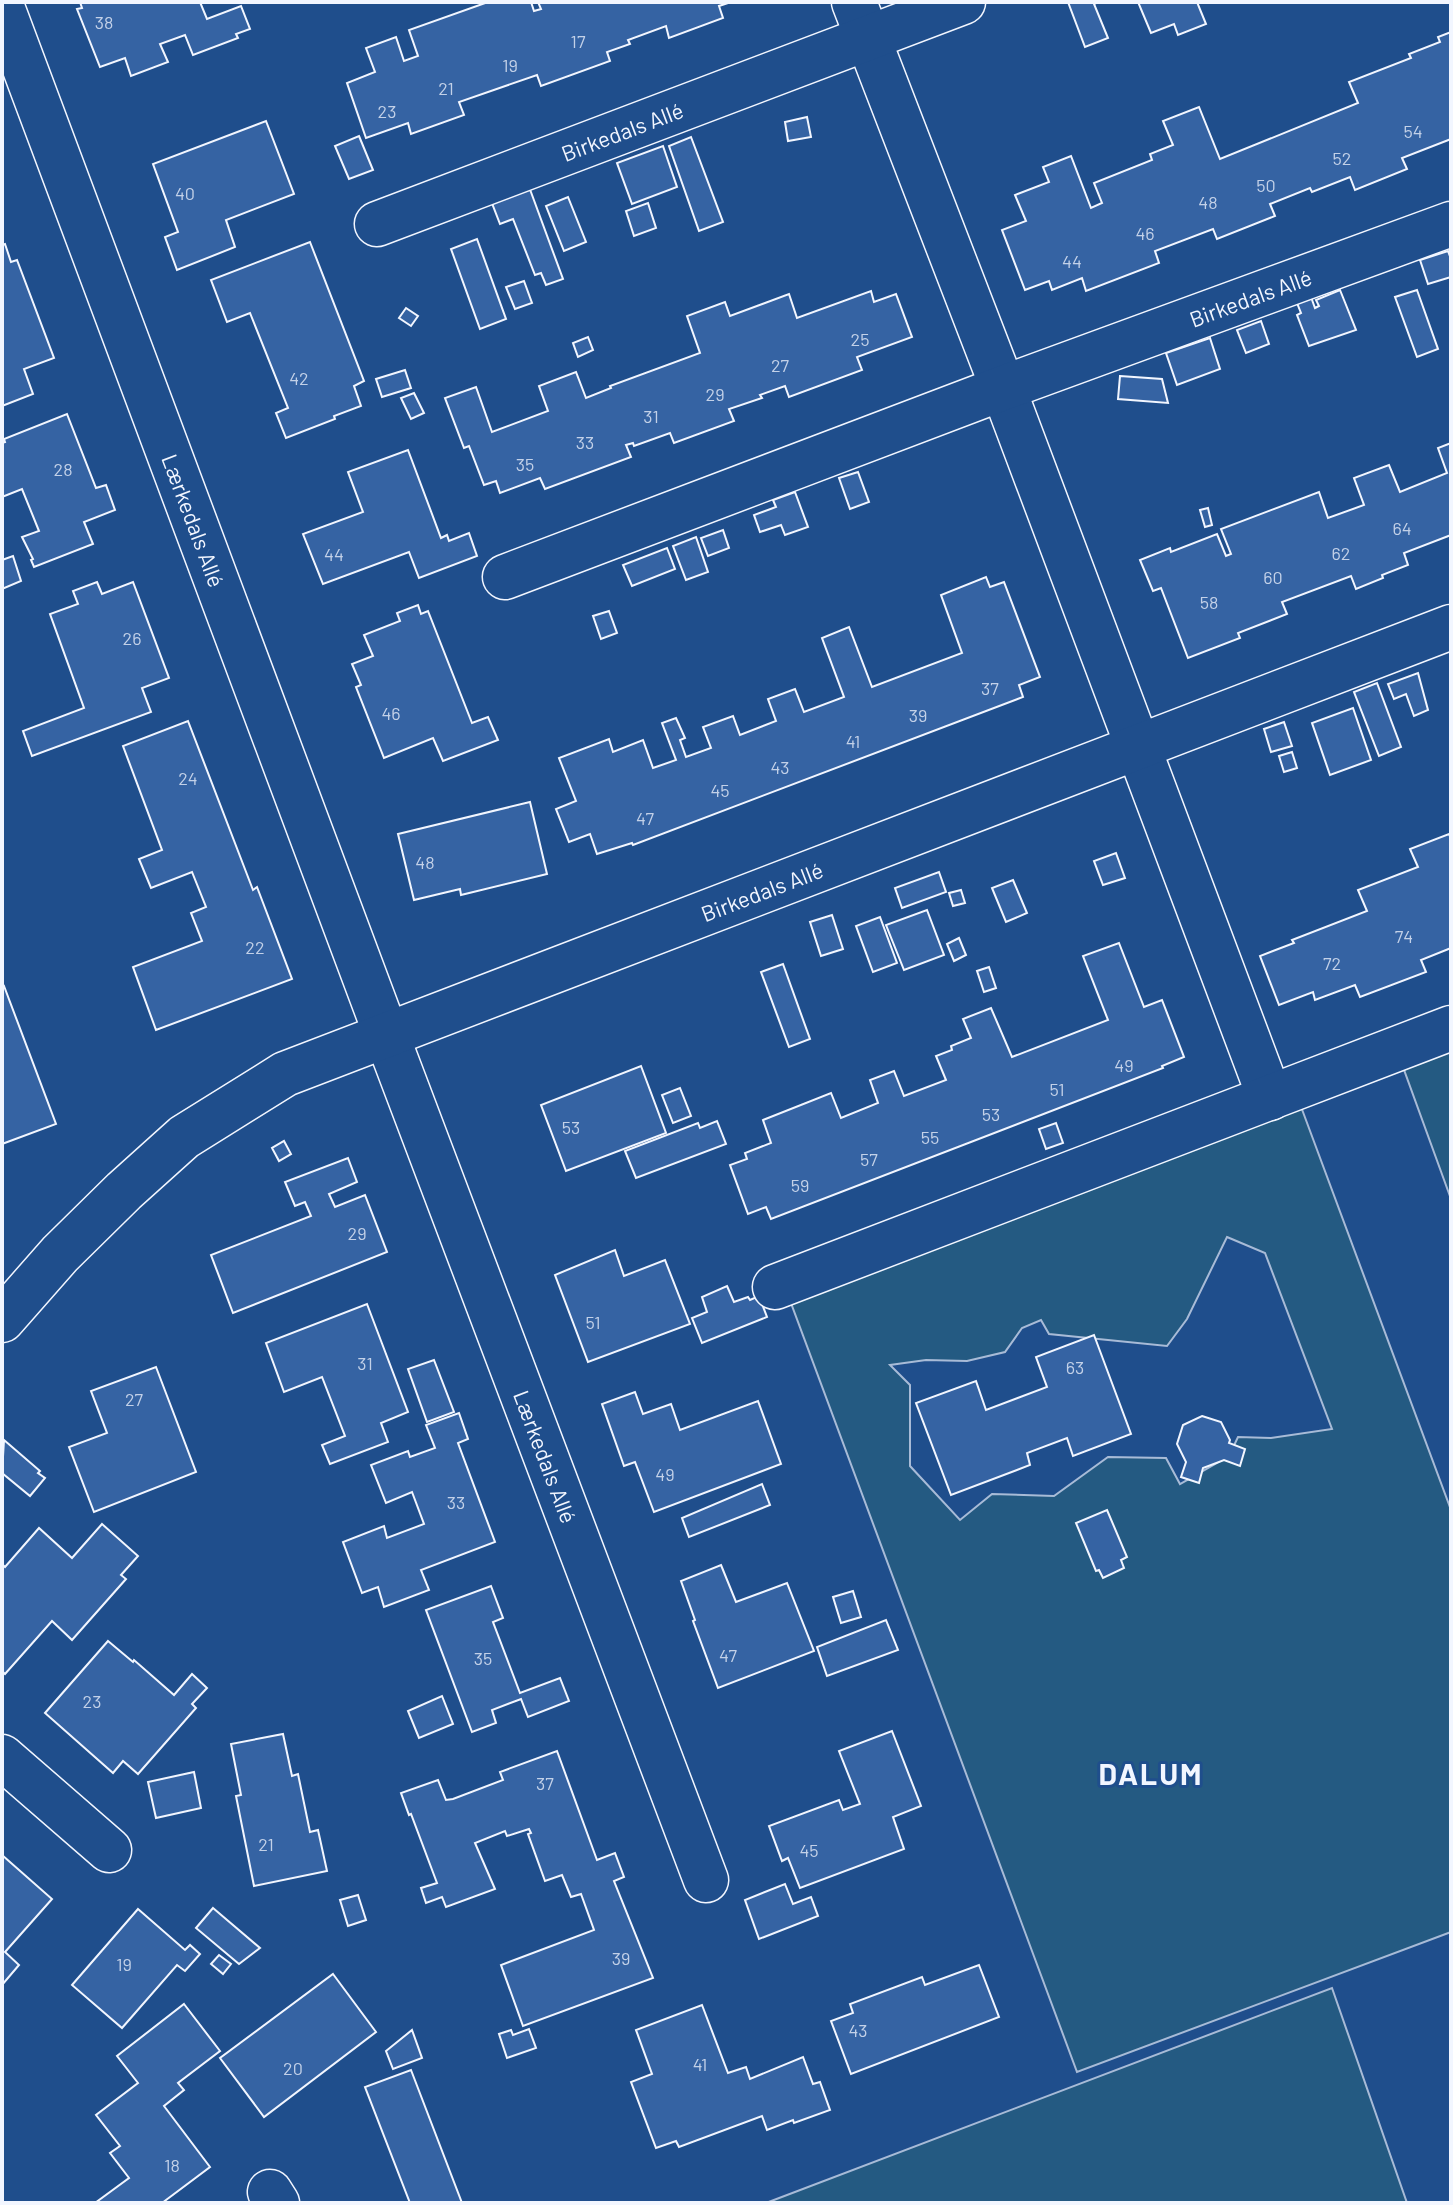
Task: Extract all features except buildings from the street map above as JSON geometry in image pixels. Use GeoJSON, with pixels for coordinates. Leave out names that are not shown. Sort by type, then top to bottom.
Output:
{"type":"FeatureCollection","features":[{"type":"Feature","properties":{"kind":"street","name":"Birkedals Allé"},"geometry":{"type":"LineString","coordinates":[[377,224],[861,20],[963,2]]}},
{"type":"Feature","properties":{"kind":"street","name":"Lærkedals Allé"},"geometry":{"type":"LineString","coordinates":[[2,7],[706,1880]]}},
{"type":"Feature","properties":{"kind":"street"},"geometry":{"type":"LineString","coordinates":[[861,20],[1270,1098]]}},
{"type":"Feature","properties":{"kind":"street","name":"Birkedals Allé"},"geometry":{"type":"LineString","coordinates":[[505,577],[1003,388],[1451,224]]}},
{"type":"Feature","properties":{"kind":"street","name":"Birkedals Allé"},"geometry":{"type":"LineString","coordinates":[[386,1034],[1451,627]]}},
{"type":"Feature","properties":{"kind":"street"},"geometry":{"type":"LineString","coordinates":[[775,1287],[1451,1028]]}},
{"type":"Feature","properties":{"kind":"street"},"geometry":{"type":"LineString","coordinates":[[2,1320],[60,1254],[184,1137],[285,1074],[386,1034]]}},
{"type":"Feature","properties":{"kind":"street"},"geometry":{"type":"LineString","coordinates":[[2,1757],[109,1850]]}},
{"type":"Feature","properties":{"kind":"shaded area"},"geometry":{"type":"Polygon","coordinates":[[[1451,1049],[1451,1199],[1403,1067],[1451,1049]]]}},
{"type":"Feature","properties":{"kind":"shaded area"},"geometry":{"type":"Polygon","coordinates":[[[1300,1104],[1451,1510],[1451,1932],[1077,2072],[788,1295],[1300,1104]],[[1227,1237],[1187,1319],[1167,1346],[1049,1334],[1041,1320],[1022,1328],[1005,1352],[967,1361],[926,1360],[890,1365],[910,1385],[910,1466],[960,1520],[992,1494],[1054,1496],[1108,1457],[1166,1458],[1180,1484],[1229,1456],[1238,1437],[1271,1438],[1332,1429],[1265,1253],[1227,1237]]]}},
{"type":"Feature","properties":{"kind":"shaded area"},"geometry":{"type":"Polygon","coordinates":[[[1332,1988],[1407,2203],[766,2203],[1332,1988]]]}},
{"type":"Feature","properties":{"kind":"district","name":"DALUM"},"geometry":{"type":"Point","coordinates":[1151,1773]}}]}
